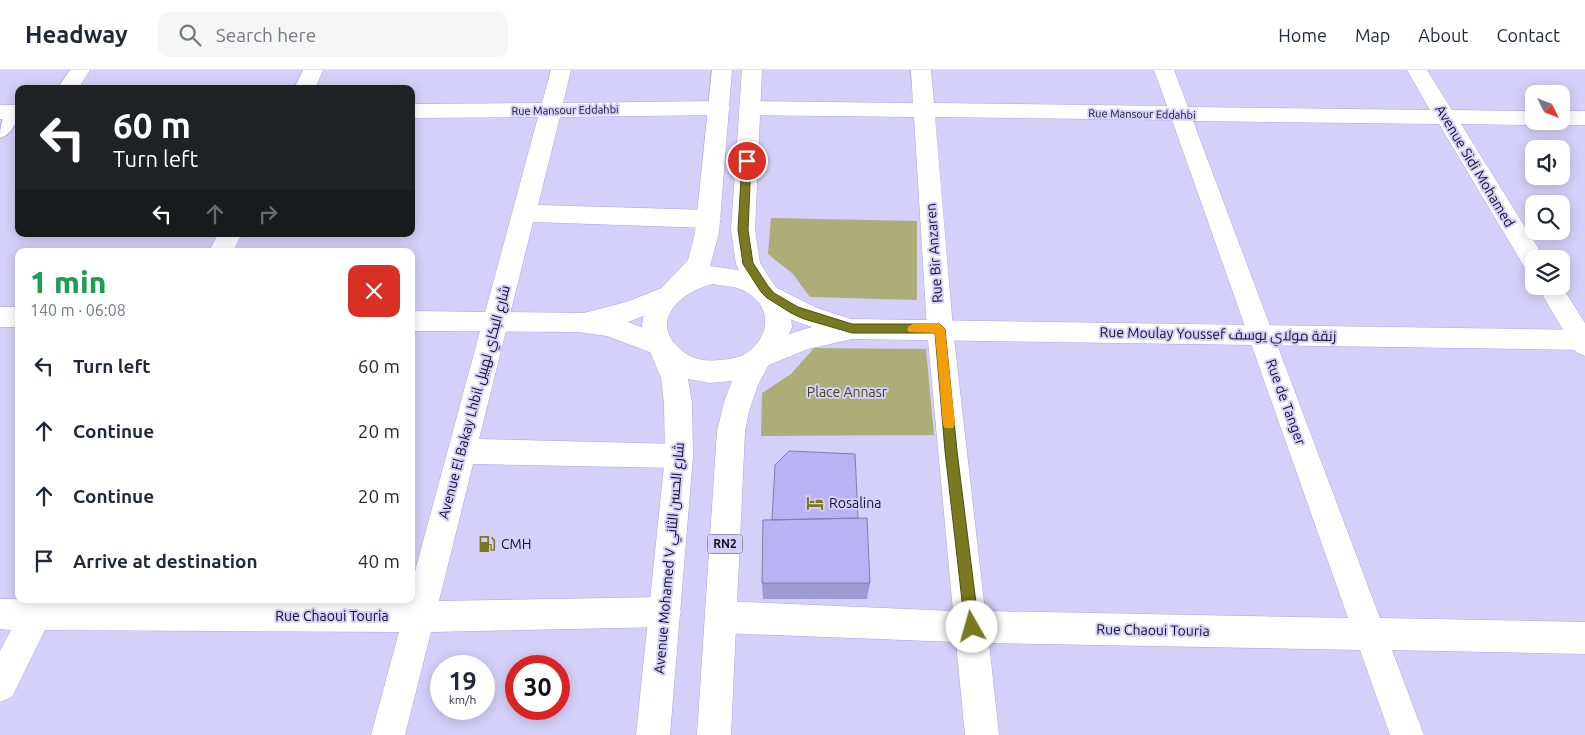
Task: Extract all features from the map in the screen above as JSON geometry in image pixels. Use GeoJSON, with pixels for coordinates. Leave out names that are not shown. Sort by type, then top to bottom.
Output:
{"type":"FeatureCollection","features":[{"type":"Feature","properties":{"kind":"main road"},"geometry":{"type":"LineString","coordinates":[[70,85],[80,70]]}},
{"type":"Feature","properties":{"kind":"main road"},"geometry":{"type":"LineString","coordinates":[[306,85],[314,70]]}},
{"type":"Feature","properties":{"kind":"main road","name":"Avenue El Bakay Lhbil شارع البكاي لهبيل"},"geometry":{"type":"LineString","coordinates":[[388,735],[561,70]]}},
{"type":"Feature","properties":{"kind":"main road","name":"Avenue Mohamed V شارع الحسن الثاني"},"geometry":{"type":"LineString","coordinates":[[654,735],[679,456],[678,403],[674,378],[656,333],[655,320],[659,308],[699,264],[709,219],[722,70]]}},
{"type":"Feature","properties":{"kind":"main road","name":"RN2"},"geometry":{"type":"LineString","coordinates":[[714,735],[729,455],[734,409],[741,388],[759,358],[770,347],[777,334],[780,321],[778,307],[748,264],[743,230],[752,70]]}},
{"type":"Feature","properties":{"kind":"main road","name":"Rue Bir Anzaren"},"geometry":{"type":"LineString","coordinates":[[921,70],[951,451],[972,627],[982,735]]}},
{"type":"Feature","properties":{"kind":"main road","name":"Rue de Tanger"},"geometry":{"type":"LineString","coordinates":[[1164,70],[1407,735]]}},
{"type":"Feature","properties":{"kind":"main road","name":"Avenue Sidi Mohamed"},"geometry":{"type":"LineString","coordinates":[[1417,70],[1527,250]]}},
{"type":"Feature","properties":{"kind":"main road","name":"Rue Mansour Eddahbi"},"geometry":{"type":"LineString","coordinates":[[415,111],[719,108]]}},
{"type":"Feature","properties":{"kind":"main road","name":"Rue Mansour Eddahbi"},"geometry":{"type":"LineString","coordinates":[[750,108],[1525,118]]}},
{"type":"Feature","properties":{"kind":"main road"},"geometry":{"type":"LineString","coordinates":[[1570,118],[1585,118]]}},
{"type":"Feature","properties":{"kind":"main road"},"geometry":{"type":"LineString","coordinates":[[524,213],[709,219]]}},
{"type":"Feature","properties":{"kind":"main road"},"geometry":{"type":"LineString","coordinates":[[415,321],[578,322],[610,318],[640,309],[695,278],[714,274],[732,275],[750,280],[804,314],[852,329]]}},
{"type":"Feature","properties":{"kind":"main road"},"geometry":{"type":"LineString","coordinates":[[1555,295],[1584,342]]}},
{"type":"Feature","properties":{"kind":"main road"},"geometry":{"type":"LineString","coordinates":[[0,317],[15,317]]}},
{"type":"Feature","properties":{"kind":"main road"},"geometry":{"type":"LineString","coordinates":[[578,322],[607,326],[634,334],[662,349]]}},
{"type":"Feature","properties":{"kind":"main road"},"geometry":{"type":"LineString","coordinates":[[759,358],[804,339],[852,329]]}},
{"type":"Feature","properties":{"kind":"main road","name":"Rue Moulay Youssef زنقة مولاي يوسف"},"geometry":{"type":"LineString","coordinates":[[852,329],[1261,334],[1584,342]]}},
{"type":"Feature","properties":{"kind":"main road","name":"RN2"},"geometry":{"type":"LineString","coordinates":[[662,349],[679,364],[698,371],[720,373],[740,368],[759,358]]}},
{"type":"Feature","properties":{"kind":"main road"},"geometry":{"type":"LineString","coordinates":[[462,452],[679,456]]}},
{"type":"Feature","properties":{"kind":"main road"},"geometry":{"type":"LineString","coordinates":[[0,686],[40,607]]}},
{"type":"Feature","properties":{"kind":"main road","name":"Rue Chaoui Touria"},"geometry":{"type":"LineString","coordinates":[[0,614],[40,607],[419,617],[664,612]]}},
{"type":"Feature","properties":{"kind":"main road","name":"Rue Chaoui Touria"},"geometry":{"type":"LineString","coordinates":[[721,617],[972,627],[1585,638]]}},
{"type":"Feature","properties":{"kind":"lane"},"geometry":{"type":"LineString","coordinates":[[0,133],[12,112]]}},
{"type":"Feature","properties":{"kind":"green space"},"geometry":{"type":"Polygon","coordinates":[[[771,218],[917,221],[917,300],[810,297],[793,274],[768,254],[771,218]]]}},
{"type":"Feature","properties":{"kind":"green space","name":"Place Annasr"},"geometry":{"type":"Polygon","coordinates":[[[814,348],[926,349],[934,435],[761,436],[762,393],[791,374],[814,348]]]}},
{"type":"Feature","properties":{"kind":"building","name":"Rosalina"},"geometry":{"type":"Polygon","coordinates":[[[789,451],[855,454],[858,518],[772,520],[775,465],[789,451]]]}},
{"type":"Feature","properties":{"kind":"building"},"geometry":{"type":"Polygon","coordinates":[[[867,518],[870,583],[762,583],[763,520],[867,518]]]}},
{"type":"Feature","properties":{"kind":"slow traffic"},"geometry":{"type":"LineString","coordinates":[[913,329],[940,329],[949,425]]}},
{"type":"Feature","properties":{"kind":"place","name":"Rosalina"},"geometry":{"type":"Point","coordinates":[815,503]}},
{"type":"Feature","properties":{"kind":"place","name":"CMH"},"geometry":{"type":"Point","coordinates":[487,544]}},
{"type":"Feature","properties":{"kind":"route"},"geometry":{"type":"LineString","coordinates":[[747,161],[743,230],[748,264],[764,289],[771,296],[808,316],[852,329],[940,329],[951,451],[972,627]]}}]}
